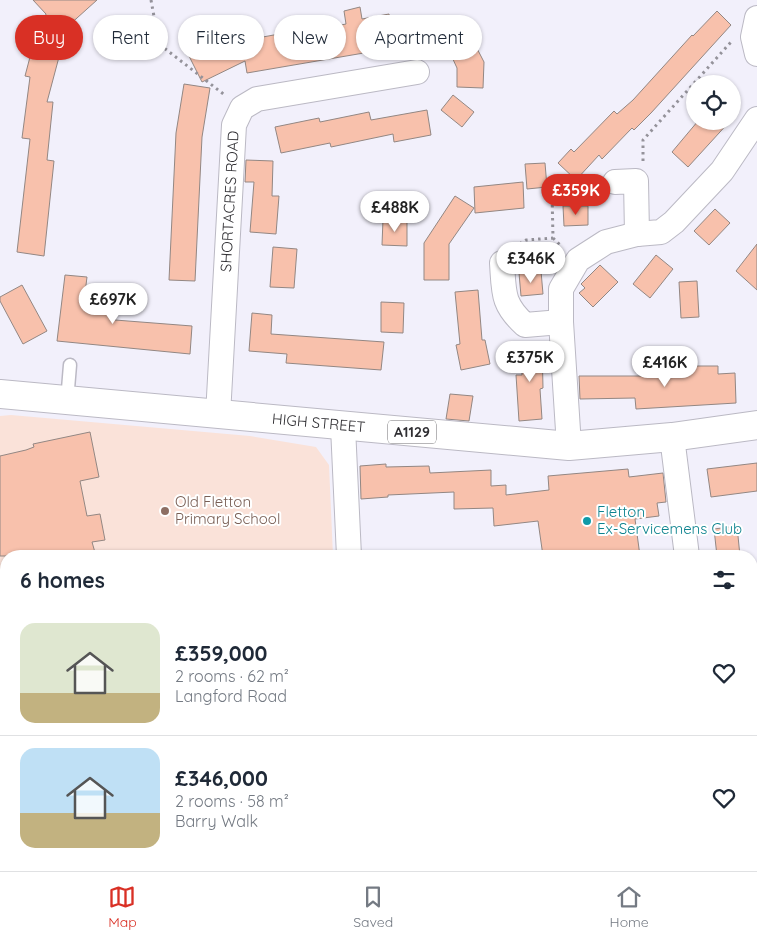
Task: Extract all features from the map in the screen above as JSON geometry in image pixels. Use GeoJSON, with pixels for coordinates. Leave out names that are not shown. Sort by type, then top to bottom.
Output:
{"type":"FeatureCollection","features":[{"type":"Feature","properties":{"kind":"main road","name":"HIGH STREET"},"geometry":{"type":"LineString","coordinates":[[0,394],[343,427],[569,446],[672,437],[757,425]]}},
{"type":"Feature","properties":{"kind":"street"},"geometry":{"type":"LineString","coordinates":[[242,108],[257,99],[417,72]]}},
{"type":"Feature","properties":{"kind":"street","name":"SHORTACRES ROAD"},"geometry":{"type":"LineString","coordinates":[[218,415],[234,126],[242,108]]}},
{"type":"Feature","properties":{"kind":"street"},"geometry":{"type":"LineString","coordinates":[[569,446],[561,322],[561,289],[578,260],[606,242],[637,234],[661,232],[674,222],[722,171],[757,119]]}},
{"type":"Feature","properties":{"kind":"street"},"geometry":{"type":"LineString","coordinates":[[626,182],[637,234]]}},
{"type":"Feature","properties":{"kind":"street"},"geometry":{"type":"LineString","coordinates":[[502,263],[504,299],[511,313],[525,326],[561,322]]}},
{"type":"Feature","properties":{"kind":"street"},"geometry":{"type":"LineString","coordinates":[[343,427],[350,550]]}},
{"type":"Feature","properties":{"kind":"street"},"geometry":{"type":"LineString","coordinates":[[672,437],[686,550]]}},
{"type":"Feature","properties":{"kind":"lane"},"geometry":{"type":"LineString","coordinates":[[67,401],[70,365]]}},
{"type":"Feature","properties":{"kind":"path"},"geometry":{"type":"LineString","coordinates":[[151,0],[159,44],[242,108]]}},
{"type":"Feature","properties":{"kind":"path"},"geometry":{"type":"LineString","coordinates":[[502,263],[517,244],[526,240],[553,238],[552,193],[615,192],[626,182],[642,180],[643,140],[732,40],[756,36]]}},
{"type":"Feature","properties":{"kind":"shaded area","name":"Old Fletton Primary School"},"geometry":{"type":"Polygon","coordinates":[[[11,415],[250,436],[316,447],[329,465],[333,550],[0,550],[0,416],[11,415]]]}},
{"type":"Feature","properties":{"kind":"building"},"geometry":{"type":"Polygon","coordinates":[[[33,0],[97,0],[80,15],[46,14],[33,0]]]}},
{"type":"Feature","properties":{"kind":"building"},"geometry":{"type":"Polygon","coordinates":[[[360,7],[361,15],[356,15],[356,54],[346,56],[346,15],[344,11],[360,7]]]}},
{"type":"Feature","properties":{"kind":"building"},"geometry":{"type":"Polygon","coordinates":[[[717,11],[731,25],[634,130],[632,128],[602,159],[599,155],[576,180],[558,163],[571,149],[574,152],[614,111],[617,114],[633,100],[692,35],[717,11]]]}},
{"type":"Feature","properties":{"kind":"building"},"geometry":{"type":"Polygon","coordinates":[[[274,35],[274,60],[323,60],[247,73],[245,61],[202,82],[191,60],[264,60],[264,37],[274,35]]]}},
{"type":"Feature","properties":{"kind":"building"},"geometry":{"type":"Polygon","coordinates":[[[482,58],[484,62],[483,88],[457,87],[457,68],[453,60],[482,60],[482,58]]]}},
{"type":"Feature","properties":{"kind":"building"},"geometry":{"type":"Polygon","coordinates":[[[29,60],[58,60],[47,102],[53,102],[47,160],[54,161],[44,256],[17,252],[30,139],[22,138],[30,77],[25,76],[29,60]]]}},
{"type":"Feature","properties":{"kind":"building"},"geometry":{"type":"Polygon","coordinates":[[[184,84],[210,88],[202,137],[195,281],[169,280],[176,133],[184,84]]]}},
{"type":"Feature","properties":{"kind":"building"},"geometry":{"type":"Polygon","coordinates":[[[453,95],[474,112],[462,127],[441,110],[453,95]]]}},
{"type":"Feature","properties":{"kind":"building"},"geometry":{"type":"Polygon","coordinates":[[[427,110],[431,135],[394,142],[393,134],[331,147],[330,143],[281,153],[275,127],[319,118],[320,122],[369,112],[371,120],[427,110]]]}},
{"type":"Feature","properties":{"kind":"building"},"geometry":{"type":"Polygon","coordinates":[[[690,130],[722,130],[688,167],[672,152],[690,130]]]}},
{"type":"Feature","properties":{"kind":"building"},"geometry":{"type":"Polygon","coordinates":[[[246,160],[273,161],[272,196],[279,196],[276,234],[250,232],[254,182],[245,182],[246,160]]]}},
{"type":"Feature","properties":{"kind":"building"},"geometry":{"type":"Polygon","coordinates":[[[545,163],[547,187],[527,189],[525,164],[545,163]]]}},
{"type":"Feature","properties":{"kind":"building"},"geometry":{"type":"Polygon","coordinates":[[[523,182],[524,208],[475,213],[474,187],[523,182]]]}},
{"type":"Feature","properties":{"kind":"building"},"geometry":{"type":"Polygon","coordinates":[[[455,196],[474,208],[449,244],[449,280],[424,280],[424,243],[455,196]]]}},
{"type":"Feature","properties":{"kind":"building"},"geometry":{"type":"Polygon","coordinates":[[[563,206],[588,206],[588,225],[564,226],[563,206]]]}},
{"type":"Feature","properties":{"kind":"building"},"geometry":{"type":"Polygon","coordinates":[[[715,209],[730,223],[709,245],[694,231],[715,209]]]}},
{"type":"Feature","properties":{"kind":"building"},"geometry":{"type":"Polygon","coordinates":[[[383,219],[407,220],[407,246],[382,245],[383,219]]]}},
{"type":"Feature","properties":{"kind":"building"},"geometry":{"type":"Polygon","coordinates":[[[757,244],[757,290],[736,271],[757,244]]]}},
{"type":"Feature","properties":{"kind":"building"},"geometry":{"type":"Polygon","coordinates":[[[273,247],[297,249],[294,288],[270,287],[273,247]]]}},
{"type":"Feature","properties":{"kind":"building"},"geometry":{"type":"Polygon","coordinates":[[[656,255],[673,269],[650,298],[633,284],[656,255]]]}},
{"type":"Feature","properties":{"kind":"building"},"geometry":{"type":"Polygon","coordinates":[[[600,265],[618,282],[593,307],[579,293],[585,288],[581,284],[600,265]]]}},
{"type":"Feature","properties":{"kind":"building"},"geometry":{"type":"Polygon","coordinates":[[[541,271],[543,294],[521,296],[519,273],[541,271]]]}},
{"type":"Feature","properties":{"kind":"building"},"geometry":{"type":"Polygon","coordinates":[[[65,275],[87,277],[85,293],[101,294],[99,309],[115,310],[115,320],[192,326],[190,354],[57,341],[65,275]]]}},
{"type":"Feature","properties":{"kind":"building"},"geometry":{"type":"Polygon","coordinates":[[[697,281],[699,317],[681,318],[679,282],[697,281]]]}},
{"type":"Feature","properties":{"kind":"building"},"geometry":{"type":"Polygon","coordinates":[[[22,285],[47,331],[23,344],[0,301],[0,297],[22,285]]]}},
{"type":"Feature","properties":{"kind":"building"},"geometry":{"type":"Polygon","coordinates":[[[478,290],[482,340],[485,340],[490,364],[461,370],[456,345],[460,344],[455,292],[478,290]]]}},
{"type":"Feature","properties":{"kind":"building"},"geometry":{"type":"Polygon","coordinates":[[[381,302],[404,303],[403,333],[381,332],[381,302]]]}},
{"type":"Feature","properties":{"kind":"building"},"geometry":{"type":"Polygon","coordinates":[[[252,313],[272,315],[271,334],[384,342],[381,370],[286,363],[287,354],[249,351],[252,313]]]}},
{"type":"Feature","properties":{"kind":"building"},"geometry":{"type":"Polygon","coordinates":[[[542,344],[543,388],[540,389],[542,419],[519,421],[516,375],[522,375],[521,345],[542,344]]]}},
{"type":"Feature","properties":{"kind":"building"},"geometry":{"type":"Polygon","coordinates":[[[696,363],[696,366],[718,366],[718,374],[735,373],[736,403],[636,409],[635,398],[580,399],[579,376],[675,376],[675,365],[696,363]]]}},
{"type":"Feature","properties":{"kind":"building"},"geometry":{"type":"Polygon","coordinates":[[[450,394],[473,396],[469,421],[446,419],[450,394]]]}},
{"type":"Feature","properties":{"kind":"building"},"geometry":{"type":"Polygon","coordinates":[[[90,432],[99,477],[80,481],[87,516],[100,514],[105,540],[92,542],[94,550],[0,550],[0,456],[26,450],[34,447],[33,444],[90,432]]]}},
{"type":"Feature","properties":{"kind":"building"},"geometry":{"type":"Polygon","coordinates":[[[757,463],[757,491],[711,497],[707,469],[757,463]]]}},
{"type":"Feature","properties":{"kind":"building"},"geometry":{"type":"Polygon","coordinates":[[[386,464],[386,467],[429,466],[430,473],[491,470],[491,486],[506,485],[506,495],[549,490],[548,476],[628,469],[629,477],[663,473],[666,502],[657,503],[659,516],[635,519],[639,550],[542,550],[538,521],[494,526],[493,508],[454,509],[454,492],[388,495],[388,497],[361,499],[360,466],[386,464]]]}},
{"type":"Feature","properties":{"kind":"building"},"geometry":{"type":"Polygon","coordinates":[[[737,526],[739,550],[716,550],[714,529],[737,526]]]}},
{"type":"Feature","properties":{"kind":"place","name":"Old Fletton Primary School"},"geometry":{"type":"Point","coordinates":[165,511]}},
{"type":"Feature","properties":{"kind":"place","name":"Fletton Ex-Servicemens Club"},"geometry":{"type":"Point","coordinates":[587,521]}}]}
